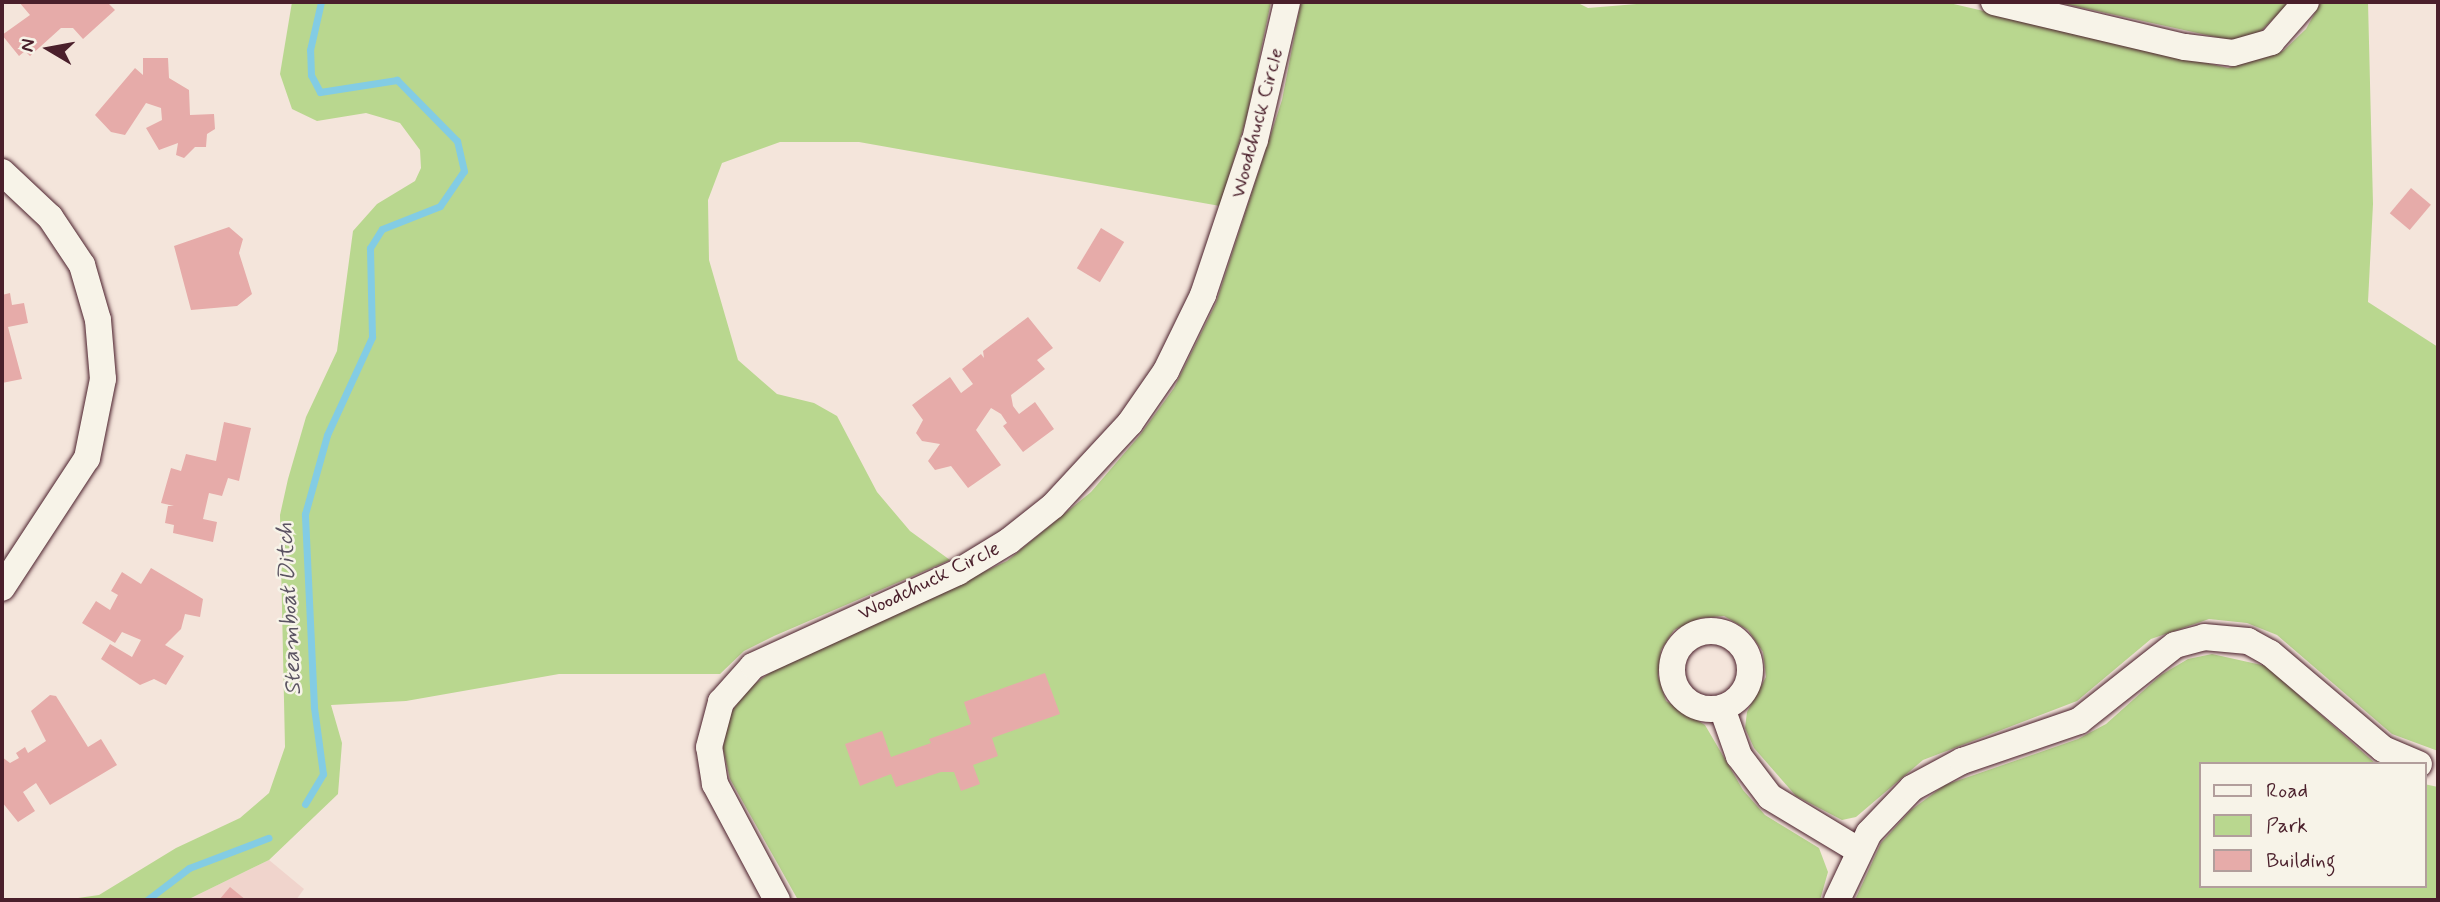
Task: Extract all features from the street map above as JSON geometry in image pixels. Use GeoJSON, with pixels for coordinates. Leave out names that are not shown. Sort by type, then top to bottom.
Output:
{"type":"FeatureCollection","features":[{"type":"Feature","properties":{"kind":"street","name":"Woodchuck Circle"},"geometry":{"type":"LineString","coordinates":[[777,900],[715,784],[709,747],[722,702],[735,681],[771,655],[947,577],[1009,541],[1053,506],[1130,423],[1166,371],[1203,295],[1255,140],[1287,2]]}},
{"type":"Feature","properties":{"kind":"street"},"geometry":{"type":"LineString","coordinates":[[1994,2],[2172,45],[2233,54],[2271,42],[2306,2]]}},
{"type":"Feature","properties":{"kind":"street"},"geometry":{"type":"LineString","coordinates":[[2,172],[50,217],[82,265],[98,320],[103,379],[87,458],[2,588]]}},
{"type":"Feature","properties":{"kind":"street"},"geometry":{"type":"LineString","coordinates":[[1837,900],[1858,850],[1889,808],[1937,772],[2079,721],[2175,645],[2204,638],[2248,641],[2270,653],[2383,749],[2414,762]]}},
{"type":"Feature","properties":{"kind":"street"},"geometry":{"type":"LineString","coordinates":[[1722,708],[1739,756],[1770,797],[1858,850]]}},
{"type":"Feature","properties":{"kind":"shaded area"},"geometry":{"type":"Polygon","coordinates":[[[269,860],[304,889],[296,900],[187,900],[269,860]]]}},
{"type":"Feature","properties":{"kind":"green space"},"geometry":{"type":"Polygon","coordinates":[[[292,2],[1271,2],[1247,116],[1220,206],[859,142],[780,142],[722,163],[708,200],[709,260],[738,360],[777,394],[814,403],[837,416],[877,492],[910,531],[950,560],[774,636],[744,651],[720,674],[559,674],[406,701],[331,705],[342,743],[338,794],[269,860],[187,900],[64,900],[99,895],[176,848],[240,818],[269,793],[285,747],[280,515],[288,479],[306,417],[337,351],[353,231],[377,204],[415,181],[421,168],[420,150],[400,123],[366,113],[317,121],[292,109],[280,74],[292,2]]]}},
{"type":"Feature","properties":{"kind":"green space"},"geometry":{"type":"Polygon","coordinates":[[[1301,2],[1576,2],[1588,8],[1661,2],[1945,2],[2228,68],[2283,51],[2306,29],[2321,2],[2368,2],[2373,204],[2368,302],[2438,347],[2438,751],[2392,734],[2277,635],[2247,623],[2209,619],[2151,639],[2077,701],[1923,760],[1856,817],[1842,820],[1796,796],[1754,748],[1745,728],[1747,712],[1766,677],[1763,652],[1748,630],[1724,616],[1700,618],[1674,630],[1661,650],[1658,676],[1666,701],[1705,725],[1743,790],[1765,815],[1819,848],[1828,872],[1820,900],[798,900],[730,779],[723,748],[730,714],[748,689],[776,668],[1007,561],[1091,492],[1140,435],[1174,388],[1216,303],[1282,100],[1301,2]]]}},
{"type":"Feature","properties":{"kind":"green space"},"geometry":{"type":"Polygon","coordinates":[[[2056,2],[2290,2],[2259,33],[2234,41],[2056,2]]]}},
{"type":"Feature","properties":{"kind":"green space"},"geometry":{"type":"Polygon","coordinates":[[[2212,654],[2266,666],[2374,762],[2198,762],[2198,888],[2426,888],[2426,784],[2438,787],[2438,900],[1855,900],[1881,843],[1911,810],[1945,785],[2078,739],[2106,724],[2161,675],[2188,659],[2212,654]]]}},
{"type":"Feature","properties":{"kind":"building"},"geometry":{"type":"Polygon","coordinates":[[[19,2],[107,2],[115,10],[83,39],[73,28],[61,28],[30,56],[25,51],[19,56],[2,35],[30,15],[19,2]]]}},
{"type":"Feature","properties":{"kind":"building"},"geometry":{"type":"Polygon","coordinates":[[[143,58],[168,58],[169,78],[189,90],[190,115],[214,114],[215,129],[207,134],[206,147],[195,147],[184,158],[176,155],[178,143],[159,150],[146,128],[162,120],[161,108],[146,103],[125,135],[111,132],[95,115],[135,68],[143,75],[143,58]]]}},
{"type":"Feature","properties":{"kind":"building"},"geometry":{"type":"Polygon","coordinates":[[[2411,188],[2431,205],[2410,230],[2390,213],[2411,188]]]}},
{"type":"Feature","properties":{"kind":"building"},"geometry":{"type":"Polygon","coordinates":[[[229,227],[243,239],[239,253],[252,294],[237,306],[191,310],[174,246],[229,227]]]}},
{"type":"Feature","properties":{"kind":"building"},"geometry":{"type":"Polygon","coordinates":[[[1101,228],[1124,242],[1100,282],[1077,268],[1101,228]]]}},
{"type":"Feature","properties":{"kind":"building"},"geometry":{"type":"Polygon","coordinates":[[[10,293],[12,305],[24,303],[28,323],[8,327],[22,379],[2,383],[2,295],[10,293]]]}},
{"type":"Feature","properties":{"kind":"building"},"geometry":{"type":"Polygon","coordinates":[[[1028,317],[1053,348],[1037,360],[1045,369],[1011,395],[1013,406],[1019,414],[1035,402],[1054,429],[1023,452],[1003,426],[1007,423],[1001,414],[991,408],[976,430],[1001,465],[968,488],[951,466],[935,470],[928,461],[940,444],[922,441],[916,433],[923,420],[912,405],[950,377],[961,393],[973,384],[962,369],[981,354],[984,358],[983,351],[1028,317]]]}},
{"type":"Feature","properties":{"kind":"building"},"geometry":{"type":"Polygon","coordinates":[[[224,422],[251,428],[239,481],[228,478],[222,496],[209,493],[203,519],[217,522],[213,542],[173,533],[174,525],[165,523],[168,506],[174,506],[161,503],[171,468],[181,471],[186,454],[216,461],[224,422]]]}},
{"type":"Feature","properties":{"kind":"building"},"geometry":{"type":"Polygon","coordinates":[[[151,568],[203,599],[200,617],[185,614],[181,629],[165,645],[184,656],[166,685],[154,679],[140,685],[101,659],[110,644],[132,657],[141,640],[122,632],[115,643],[82,623],[96,601],[110,610],[118,595],[111,591],[122,572],[141,584],[151,568]]]}},
{"type":"Feature","properties":{"kind":"building"},"geometry":{"type":"Polygon","coordinates":[[[1045,673],[1060,714],[992,738],[998,756],[973,765],[980,784],[961,791],[954,772],[941,772],[896,787],[891,774],[860,786],[845,744],[882,731],[891,757],[931,743],[929,739],[971,724],[964,702],[1045,673]]]}},
{"type":"Feature","properties":{"kind":"building"},"geometry":{"type":"Polygon","coordinates":[[[50,695],[56,696],[88,747],[101,739],[117,765],[50,805],[36,783],[23,792],[35,811],[18,822],[2,802],[2,757],[10,763],[19,758],[16,753],[25,747],[28,753],[46,741],[31,711],[50,695]]]}},
{"type":"Feature","properties":{"kind":"building"},"geometry":{"type":"Polygon","coordinates":[[[230,887],[246,900],[219,900],[230,887]]]}},
{"type":"Feature","properties":{"kind":"waterway","name":"Steamboat Ditch"},"geometry":{"type":"LineString","coordinates":[[305,804],[323,774],[314,707],[305,514],[327,435],[372,337],[370,248],[382,229],[440,206],[464,171],[457,141],[397,80],[320,92],[311,75],[310,50],[321,2]]}},
{"type":"Feature","properties":{"kind":"waterway","name":"Steamboat Ditch"},"geometry":{"type":"LineString","coordinates":[[147,900],[189,868],[268,838]]}}]}
